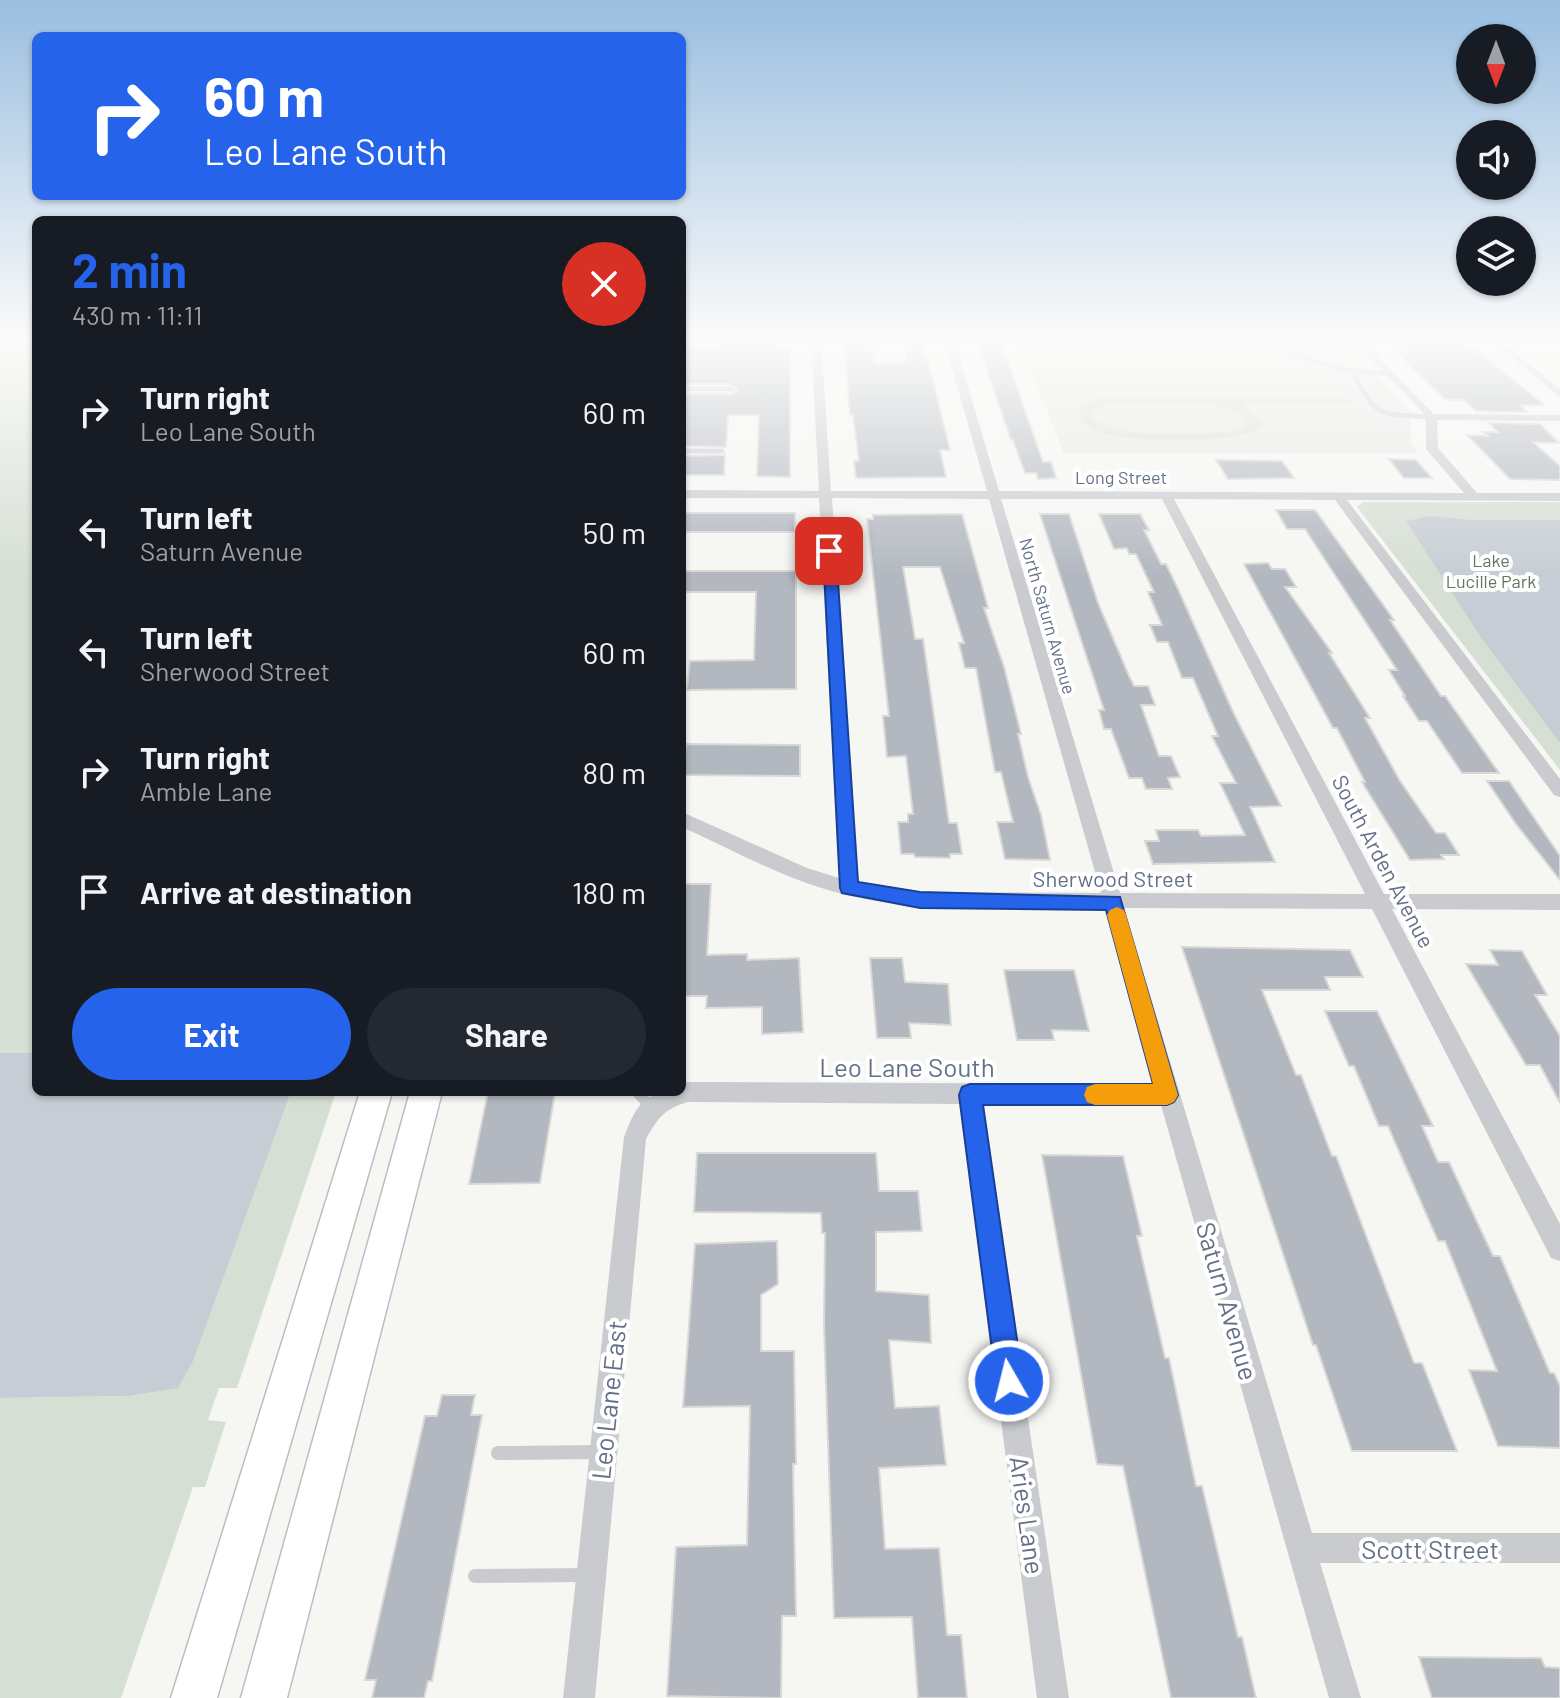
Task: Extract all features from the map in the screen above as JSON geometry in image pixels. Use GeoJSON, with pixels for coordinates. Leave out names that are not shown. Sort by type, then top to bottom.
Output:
{"type":"FeatureCollection","features":[{"type":"Feature","properties":{"kind":"main road"},"geometry":{"type":"LineString","coordinates":[[194,1698],[375,1096]]}},
{"type":"Feature","properties":{"kind":"main road"},"geometry":{"type":"LineString","coordinates":[[264,1698],[425,1096]]}},
{"type":"Feature","properties":{"kind":"street"},"geometry":{"type":"LineString","coordinates":[[821,419],[849,888]]}},
{"type":"Feature","properties":{"kind":"street","name":"North Saturn Avenue"},"geometry":{"type":"LineString","coordinates":[[972,419],[1113,903]]}},
{"type":"Feature","properties":{"kind":"street"},"geometry":{"type":"LineString","coordinates":[[1431,419],[1432,449],[1474,497]]}},
{"type":"Feature","properties":{"kind":"street","name":"Long Street"},"geometry":{"type":"LineString","coordinates":[[686,494],[1560,497]]}},
{"type":"Feature","properties":{"kind":"street","name":"South Arden Avenue"},"geometry":{"type":"LineString","coordinates":[[1166,495],[1560,1249]]}},
{"type":"Feature","properties":{"kind":"street"},"geometry":{"type":"LineString","coordinates":[[1338,496],[1560,791]]}},
{"type":"Feature","properties":{"kind":"street","name":"Sherwood Street"},"geometry":{"type":"LineString","coordinates":[[686,821],[774,862],[849,888],[920,900],[1560,902]]}},
{"type":"Feature","properties":{"kind":"street","name":"Saturn Avenue"},"geometry":{"type":"LineString","coordinates":[[1113,903],[1345,1698]]}},
{"type":"Feature","properties":{"kind":"street","name":"Leo Lane South"},"geometry":{"type":"LineString","coordinates":[[686,1092],[1167,1095]]}},
{"type":"Feature","properties":{"kind":"street","name":"Aries Lane"},"geometry":{"type":"LineString","coordinates":[[970,1095],[1053,1698]]}},
{"type":"Feature","properties":{"kind":"street","name":"Leo Lane South"},"geometry":{"type":"LineString","coordinates":[[644,1099],[670,1096]]}},
{"type":"Feature","properties":{"kind":"street","name":"Leo Lane East"},"geometry":{"type":"LineString","coordinates":[[579,1698],[635,1137],[644,1099]]}},
{"type":"Feature","properties":{"kind":"street","name":"Scott Street"},"geometry":{"type":"LineString","coordinates":[[1301,1548],[1560,1548]]}},
{"type":"Feature","properties":{"kind":"lane"},"geometry":{"type":"LineString","coordinates":[[686,451],[722,451]]}},
{"type":"Feature","properties":{"kind":"lane"},"geometry":{"type":"LineString","coordinates":[[498,1453],[603,1452]]}},
{"type":"Feature","properties":{"kind":"lane"},"geometry":{"type":"LineString","coordinates":[[475,1576],[590,1575]]}},
{"type":"Feature","properties":{"kind":"shaded area"},"geometry":{"type":"Polygon","coordinates":[[[1050,419],[1410,419],[1412,445],[1418,453],[1064,453],[1050,419]]]}},
{"type":"Feature","properties":{"kind":"shaded area","name":"Lake Lucille Park"},"geometry":{"type":"Polygon","coordinates":[[[1431,516],[1472,520],[1560,520],[1560,743],[1480,636],[1406,521],[1431,516]]]}},
{"type":"Feature","properties":{"kind":"shaded area"},"geometry":{"type":"Polygon","coordinates":[[[0,1053],[32,1053],[32,1096],[290,1096],[194,1359],[178,1388],[127,1396],[0,1398],[0,1053]]]}},
{"type":"Feature","properties":{"kind":"green space"},"geometry":{"type":"Polygon","coordinates":[[[0,419],[32,419],[32,1053],[0,1053],[0,419]]]}},
{"type":"Feature","properties":{"kind":"green space"},"geometry":{"type":"Polygon","coordinates":[[[1095,419],[1117,429],[1157,434],[1231,432],[1244,428],[1247,423],[1244,419],[1260,419],[1261,427],[1214,439],[1145,439],[1105,434],[1081,420],[1095,419]]]}},
{"type":"Feature","properties":{"kind":"green space","name":"Lake Lucille Park"},"geometry":{"type":"Polygon","coordinates":[[[1363,502],[1560,502],[1560,770],[1357,507],[1363,502]]]}},
{"type":"Feature","properties":{"kind":"green space"},"geometry":{"type":"Polygon","coordinates":[[[290,1096],[335,1096],[237,1388],[219,1388],[208,1420],[226,1422],[205,1487],[193,1487],[121,1698],[0,1698],[0,1398],[127,1396],[194,1359],[290,1096]]]}},
{"type":"Feature","properties":{"kind":"building"},"geometry":{"type":"Polygon","coordinates":[[[686,419],[728,419],[726,447],[686,446],[686,419]]]}},
{"type":"Feature","properties":{"kind":"building"},"geometry":{"type":"Polygon","coordinates":[[[759,419],[790,419],[790,477],[757,476],[759,419]]]}},
{"type":"Feature","properties":{"kind":"building"},"geometry":{"type":"Polygon","coordinates":[[[854,419],[942,419],[950,450],[940,450],[946,477],[856,478],[854,461],[859,461],[854,419]]]}},
{"type":"Feature","properties":{"kind":"building"},"geometry":{"type":"Polygon","coordinates":[[[1004,419],[1028,419],[1043,462],[1051,462],[1056,478],[1038,479],[1036,473],[1025,473],[1004,419]]]}},
{"type":"Feature","properties":{"kind":"building"},"geometry":{"type":"Polygon","coordinates":[[[1489,423],[1540,424],[1559,443],[1533,442],[1560,466],[1560,480],[1510,479],[1467,435],[1488,436],[1483,432],[1498,432],[1489,423]]]}},
{"type":"Feature","properties":{"kind":"building"},"geometry":{"type":"Polygon","coordinates":[[[725,455],[724,475],[686,475],[686,456],[725,455]]]}},
{"type":"Feature","properties":{"kind":"building"},"geometry":{"type":"Polygon","coordinates":[[[1389,459],[1416,460],[1432,478],[1404,478],[1389,459]]]}},
{"type":"Feature","properties":{"kind":"building"},"geometry":{"type":"Polygon","coordinates":[[[1216,460],[1282,461],[1294,478],[1228,479],[1216,460]]]}},
{"type":"Feature","properties":{"kind":"building"},"geometry":{"type":"Polygon","coordinates":[[[1276,510],[1315,510],[1394,620],[1390,620],[1441,696],[1445,696],[1499,773],[1462,773],[1427,721],[1419,721],[1389,670],[1397,670],[1305,529],[1287,529],[1276,510]]]}},
{"type":"Feature","properties":{"kind":"building"},"geometry":{"type":"Polygon","coordinates":[[[686,513],[795,513],[795,532],[686,532],[686,513]]]}},
{"type":"Feature","properties":{"kind":"building"},"geometry":{"type":"Polygon","coordinates":[[[962,514],[988,608],[984,608],[1004,667],[1050,860],[1005,859],[997,822],[1013,822],[1001,772],[995,772],[976,668],[965,668],[959,643],[964,643],[940,567],[903,567],[915,639],[923,639],[949,823],[957,823],[962,854],[950,854],[950,858],[901,854],[898,822],[908,822],[908,814],[913,814],[906,756],[887,757],[883,716],[889,716],[867,519],[873,519],[873,515],[962,514]]]}},
{"type":"Feature","properties":{"kind":"building"},"geometry":{"type":"Polygon","coordinates":[[[1040,514],[1069,514],[1098,603],[1129,676],[1134,686],[1148,686],[1155,705],[1141,705],[1159,756],[1171,756],[1180,777],[1168,778],[1172,789],[1146,789],[1142,778],[1129,778],[1111,729],[1104,729],[1099,710],[1104,710],[1040,514]]]}},
{"type":"Feature","properties":{"kind":"building"},"geometry":{"type":"Polygon","coordinates":[[[1099,514],[1140,514],[1149,530],[1144,530],[1161,564],[1166,564],[1234,714],[1281,806],[1250,807],[1275,862],[1153,864],[1145,841],[1159,841],[1156,830],[1198,830],[1201,836],[1245,835],[1220,783],[1236,783],[1212,736],[1218,736],[1193,678],[1182,678],[1168,642],[1157,642],[1150,625],[1162,625],[1148,592],[1154,592],[1136,554],[1129,554],[1127,548],[1114,549],[1099,514]]]}},
{"type":"Feature","properties":{"kind":"building"},"geometry":{"type":"Polygon","coordinates":[[[1268,563],[1272,569],[1285,569],[1296,587],[1285,587],[1332,653],[1329,653],[1370,718],[1365,718],[1400,781],[1436,833],[1445,833],[1459,855],[1441,855],[1444,859],[1410,860],[1362,782],[1365,782],[1337,728],[1333,728],[1244,564],[1268,563]]]}},
{"type":"Feature","properties":{"kind":"building"},"geometry":{"type":"Polygon","coordinates":[[[686,571],[796,571],[796,689],[687,690],[690,661],[754,660],[756,592],[686,592],[686,571]]]}},
{"type":"Feature","properties":{"kind":"building"},"geometry":{"type":"Polygon","coordinates":[[[686,744],[800,745],[800,776],[686,775],[686,744]]]}},
{"type":"Feature","properties":{"kind":"building"},"geometry":{"type":"Polygon","coordinates":[[[1487,781],[1509,781],[1560,856],[1560,880],[1516,824],[1487,781]]]}},
{"type":"Feature","properties":{"kind":"building"},"geometry":{"type":"Polygon","coordinates":[[[686,884],[711,884],[707,955],[747,954],[747,960],[799,958],[803,1032],[762,1034],[762,1007],[706,1008],[707,996],[686,996],[686,884]]]}},
{"type":"Feature","properties":{"kind":"building"},"geometry":{"type":"Polygon","coordinates":[[[1182,947],[1350,950],[1363,977],[1325,977],[1330,990],[1262,990],[1296,1075],[1301,1075],[1332,1156],[1336,1156],[1414,1363],[1422,1363],[1457,1451],[1352,1451],[1316,1345],[1313,1345],[1182,947]]]}},
{"type":"Feature","properties":{"kind":"building"},"geometry":{"type":"Polygon","coordinates":[[[1490,950],[1522,951],[1547,995],[1535,995],[1560,1036],[1560,1103],[1540,1065],[1526,1065],[1466,964],[1498,965],[1490,950]]]}},
{"type":"Feature","properties":{"kind":"building"},"geometry":{"type":"Polygon","coordinates":[[[870,958],[902,958],[905,982],[948,984],[951,1025],[909,1023],[911,1038],[877,1038],[870,958]]]}},
{"type":"Feature","properties":{"kind":"building"},"geometry":{"type":"Polygon","coordinates":[[[1004,970],[1074,970],[1089,1031],[1052,1030],[1054,1040],[1017,1040],[1004,970]]]}},
{"type":"Feature","properties":{"kind":"building"},"geometry":{"type":"Polygon","coordinates":[[[1325,1011],[1377,1011],[1433,1126],[1422,1126],[1438,1162],[1449,1162],[1493,1256],[1500,1256],[1550,1373],[1554,1373],[1560,1386],[1560,1448],[1498,1446],[1469,1370],[1497,1371],[1445,1241],[1438,1241],[1388,1126],[1379,1126],[1354,1066],[1349,1066],[1325,1011]]]}},
{"type":"Feature","properties":{"kind":"building"},"geometry":{"type":"Polygon","coordinates":[[[487,1096],[554,1096],[540,1183],[469,1184],[487,1096]]]}},
{"type":"Feature","properties":{"kind":"building"},"geometry":{"type":"Polygon","coordinates":[[[697,1153],[876,1153],[879,1191],[918,1191],[922,1231],[876,1232],[876,1291],[929,1295],[931,1343],[889,1340],[895,1408],[939,1406],[946,1465],[879,1468],[885,1549],[939,1548],[947,1635],[961,1635],[967,1698],[918,1698],[912,1617],[834,1618],[824,1325],[825,1233],[822,1233],[821,1213],[694,1212],[697,1153]]]}},
{"type":"Feature","properties":{"kind":"building"},"geometry":{"type":"Polygon","coordinates":[[[1042,1155],[1123,1156],[1142,1236],[1137,1236],[1165,1358],[1169,1358],[1196,1486],[1202,1486],[1256,1698],[1171,1698],[1123,1466],[1097,1464],[1042,1155]]]}},
{"type":"Feature","properties":{"kind":"building"},"geometry":{"type":"Polygon","coordinates":[[[777,1241],[778,1284],[761,1295],[761,1351],[794,1351],[796,1464],[793,1464],[796,1616],[782,1616],[781,1698],[667,1696],[676,1547],[747,1545],[750,1406],[683,1407],[695,1244],[777,1241]]]}},
{"type":"Feature","properties":{"kind":"building"},"geometry":{"type":"Polygon","coordinates":[[[442,1395],[475,1395],[471,1415],[482,1415],[432,1681],[428,1681],[424,1698],[372,1698],[376,1680],[365,1680],[425,1416],[437,1416],[442,1395]]]}},
{"type":"Feature","properties":{"kind":"building"},"geometry":{"type":"Polygon","coordinates":[[[1419,1657],[1541,1658],[1545,1667],[1560,1668],[1560,1698],[1432,1698],[1419,1657]]]}},
{"type":"Feature","properties":{"kind":"slow traffic"},"geometry":{"type":"LineString","coordinates":[[1095,1095],[1167,1095],[1117,915]]}},
{"type":"Feature","properties":{"kind":"route"},"geometry":{"type":"LineString","coordinates":[[829,551],[849,888],[886,896],[954,902],[1113,903],[1167,1095],[970,1095],[1009,1381]]}}]}
